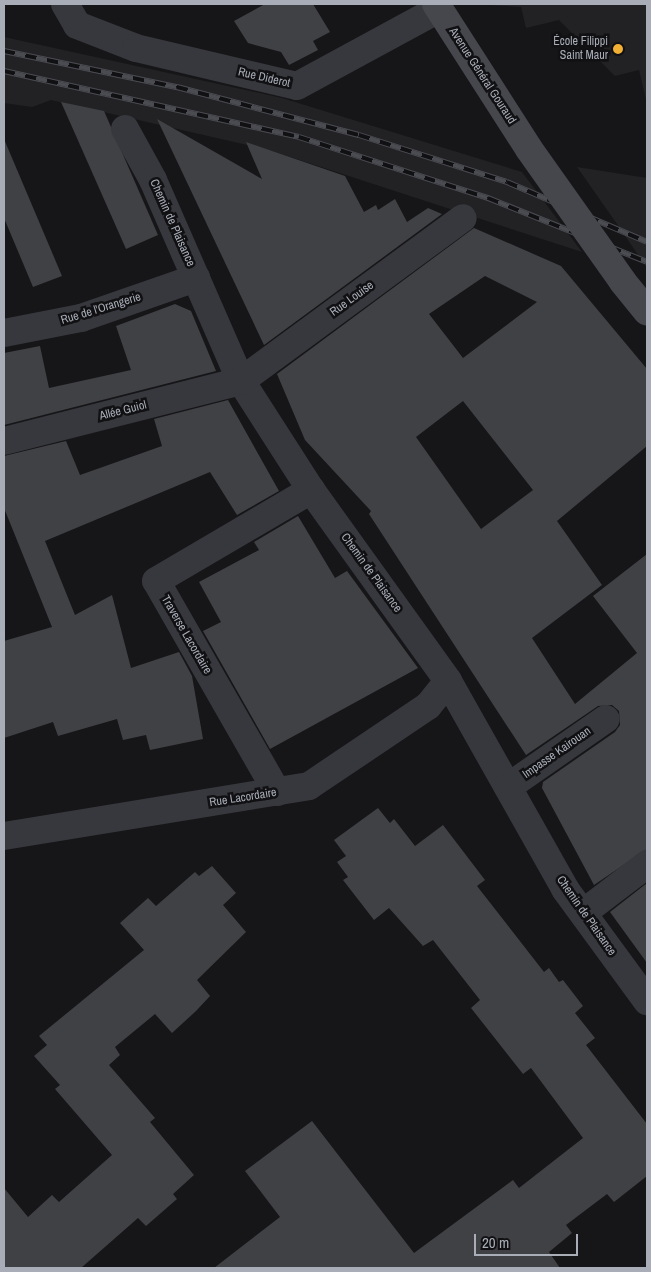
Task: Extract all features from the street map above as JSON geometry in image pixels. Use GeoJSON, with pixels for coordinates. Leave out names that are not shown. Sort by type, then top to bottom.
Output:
{"type":"FeatureCollection","features":[{"type":"Feature","properties":{"kind":"main road","name":"Avenue Général Gouraud"},"geometry":{"type":"LineString","coordinates":[[437,6],[529,149],[647,312]]}},
{"type":"Feature","properties":{"kind":"street","name":"Rue Diderot"},"geometry":{"type":"LineString","coordinates":[[71,14],[136,48],[297,86],[437,6]]}},
{"type":"Feature","properties":{"kind":"street","name":"Chemin de Plaisance"},"geometry":{"type":"LineString","coordinates":[[125,128],[196,278],[241,381],[311,490],[448,681],[582,913],[647,1001]]}},
{"type":"Feature","properties":{"kind":"street","name":"Rue Louise"},"geometry":{"type":"LineString","coordinates":[[241,381],[463,218]]}},
{"type":"Feature","properties":{"kind":"street","name":"Rue de l'Orangerie"},"geometry":{"type":"LineString","coordinates":[[4,333],[81,318],[196,278]]}},
{"type":"Feature","properties":{"kind":"street","name":"Allée Guiol"},"geometry":{"type":"LineString","coordinates":[[4,441],[241,381]]}},
{"type":"Feature","properties":{"kind":"street","name":"Traverse Lacordaire"},"geometry":{"type":"LineString","coordinates":[[277,792],[156,581],[311,490]]}},
{"type":"Feature","properties":{"kind":"street","name":"Rue Lacordaire"},"geometry":{"type":"LineString","coordinates":[[4,836],[309,786],[428,706],[448,681]]}},
{"type":"Feature","properties":{"kind":"street","name":"Impasse Kairouan"},"geometry":{"type":"LineString","coordinates":[[508,787],[606,719]]}},
{"type":"Feature","properties":{"kind":"street"},"geometry":{"type":"LineString","coordinates":[[582,913],[647,864]]}},
{"type":"Feature","properties":{"kind":"shaded area","name":"École Filippi Saint Maur"},"geometry":{"type":"Polygon","coordinates":[[[472,4],[647,4],[647,104],[639,70],[615,76],[559,20],[526,28],[521,7],[472,4]]]}},
{"type":"Feature","properties":{"kind":"shaded area"},"geometry":{"type":"Polygon","coordinates":[[[4,37],[282,98],[522,172],[582,252],[269,150],[51,100],[32,107],[4,103],[4,37]]]}},
{"type":"Feature","properties":{"kind":"shaded area"},"geometry":{"type":"Polygon","coordinates":[[[577,167],[647,178],[647,268],[617,224],[577,167]]]}},
{"type":"Feature","properties":{"kind":"building"},"geometry":{"type":"Polygon","coordinates":[[[265,4],[313,4],[330,32],[313,41],[318,50],[289,65],[281,52],[248,43],[234,21],[265,4]]]}},
{"type":"Feature","properties":{"kind":"building"},"geometry":{"type":"Polygon","coordinates":[[[61,102],[104,111],[158,235],[126,249],[61,102]]]}},
{"type":"Feature","properties":{"kind":"building"},"geometry":{"type":"Polygon","coordinates":[[[157,119],[262,179],[246,142],[345,176],[364,212],[376,205],[378,210],[395,199],[407,222],[428,208],[442,214],[264,345],[157,119]]]}},
{"type":"Feature","properties":{"kind":"building"},"geometry":{"type":"Polygon","coordinates":[[[4,139],[62,276],[33,287],[4,218],[4,139]]]}},
{"type":"Feature","properties":{"kind":"building"},"geometry":{"type":"Polygon","coordinates":[[[474,228],[561,266],[647,369],[647,446],[557,521],[602,585],[532,638],[575,704],[637,653],[593,596],[647,554],[647,849],[594,885],[542,788],[543,782],[615,732],[620,725],[619,711],[612,705],[598,706],[526,755],[369,514],[371,511],[305,440],[277,374],[474,228]],[[485,276],[429,314],[463,358],[537,302],[485,276]],[[463,401],[416,437],[481,529],[533,490],[463,401]]]}},
{"type":"Feature","properties":{"kind":"building"},"geometry":{"type":"Polygon","coordinates":[[[175,304],[191,311],[216,371],[4,425],[4,353],[40,346],[49,388],[131,370],[116,326],[175,304]]]}},
{"type":"Feature","properties":{"kind":"building"},"geometry":{"type":"Polygon","coordinates":[[[228,400],[279,491],[237,515],[210,472],[45,541],[75,615],[112,595],[131,668],[179,652],[192,676],[203,739],[150,750],[146,735],[123,740],[117,719],[58,736],[53,722],[4,738],[4,641],[52,627],[4,508],[4,456],[66,441],[80,475],[162,446],[154,419],[228,400]]]}},
{"type":"Feature","properties":{"kind":"building"},"geometry":{"type":"Polygon","coordinates":[[[298,516],[335,578],[347,571],[418,668],[270,749],[203,631],[221,622],[199,582],[259,550],[254,542],[298,516]]]}},
{"type":"Feature","properties":{"kind":"building"},"geometry":{"type":"Polygon","coordinates":[[[378,808],[390,823],[394,819],[415,846],[443,825],[485,880],[477,886],[544,972],[549,968],[559,982],[563,980],[583,1006],[575,1013],[595,1038],[586,1045],[647,1124],[647,1176],[614,1202],[607,1194],[566,1225],[572,1233],[549,1252],[560,1268],[214,1268],[280,1217],[245,1171],[312,1121],[414,1253],[513,1180],[519,1188],[583,1138],[531,1068],[523,1074],[471,1008],[480,1000],[433,940],[423,946],[389,908],[374,920],[343,880],[348,877],[337,862],[346,856],[334,840],[378,808]]]}},
{"type":"Feature","properties":{"kind":"building"},"geometry":{"type":"Polygon","coordinates":[[[212,866],[236,893],[223,905],[246,932],[197,980],[210,996],[196,1011],[172,1033],[155,1014],[115,1047],[120,1055],[109,1065],[155,1118],[150,1122],[194,1175],[173,1194],[177,1199],[146,1226],[138,1218],[81,1268],[4,1268],[4,1188],[28,1217],[52,1195],[59,1202],[112,1155],[55,1089],[60,1085],[34,1056],[47,1045],[39,1036],[144,950],[120,923],[148,898],[156,906],[195,872],[199,876],[212,866]]]}},
{"type":"Feature","properties":{"kind":"building"},"geometry":{"type":"Polygon","coordinates":[[[647,883],[647,963],[610,912],[647,883]]]}},
{"type":"Feature","properties":{"kind":"railway"},"geometry":{"type":"LineString","coordinates":[[4,51],[177,87],[359,135],[507,182],[647,242]]}},
{"type":"Feature","properties":{"kind":"railway"},"geometry":{"type":"LineString","coordinates":[[4,71],[299,137],[488,198],[647,262]]}},
{"type":"Feature","properties":{"kind":"place","name":"École Filippi Saint Maur"},"geometry":{"type":"Point","coordinates":[618,49]}}]}
